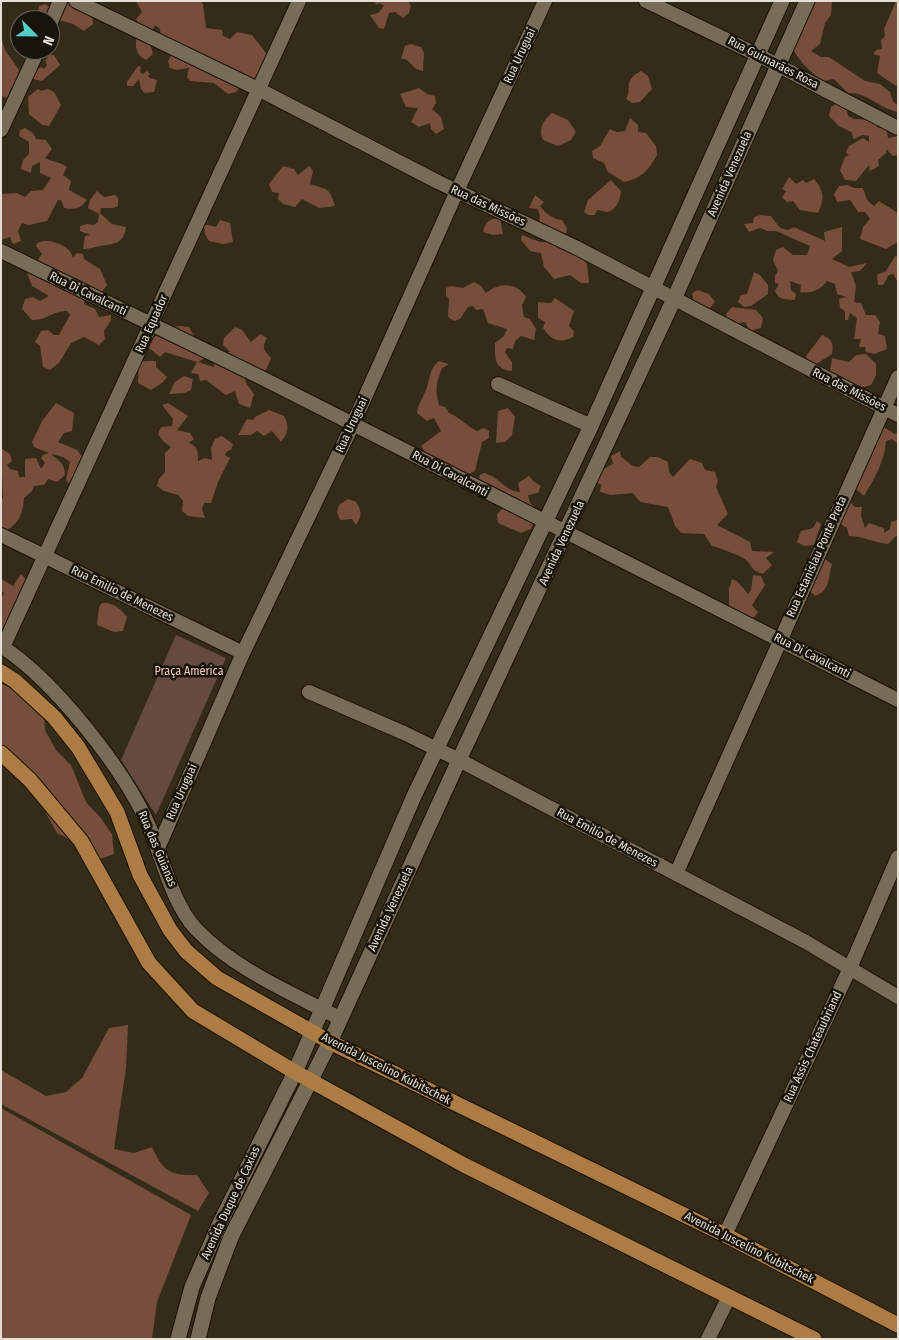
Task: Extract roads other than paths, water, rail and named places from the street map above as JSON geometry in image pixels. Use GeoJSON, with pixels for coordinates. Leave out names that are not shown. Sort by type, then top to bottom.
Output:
{"type":"FeatureCollection","features":[{"type":"Feature","properties":{"kind":"main road","name":"Avenida Venezuela"},"geometry":{"type":"LineString","coordinates":[[295,1072],[436,749],[546,522],[782,1]]}},
{"type":"Feature","properties":{"kind":"main road","name":"Avenida Venezuela"},"geometry":{"type":"LineString","coordinates":[[311,1081],[459,760],[567,533],[808,1]]}},
{"type":"Feature","properties":{"kind":"main road","name":"Avenida Juscelino Kubitschek"},"geometry":{"type":"LineString","coordinates":[[1,672],[15,681],[54,717],[96,774],[117,812],[140,875],[170,930],[186,950],[217,978],[330,1042],[725,1235],[898,1325]]}},
{"type":"Feature","properties":{"kind":"main road"},"geometry":{"type":"LineString","coordinates":[[1,753],[30,780],[81,841],[149,963],[193,1011],[295,1072],[464,1165],[814,1339]]}},
{"type":"Feature","properties":{"kind":"main road","name":"Avenida Duque de Caxias"},"geometry":{"type":"LineString","coordinates":[[178,1339],[192,1287],[220,1223],[295,1072]]}},
{"type":"Feature","properties":{"kind":"main road","name":"Avenida Duque de Caxias"},"geometry":{"type":"LineString","coordinates":[[198,1339],[208,1298],[231,1237],[311,1081]]}},
{"type":"Feature","properties":{"kind":"street","name":"Rua das Missões"},"geometry":{"type":"LineString","coordinates":[[76,1],[258,89],[457,191],[575,247],[898,415]]}},
{"type":"Feature","properties":{"kind":"street","name":"Rua Equador"},"geometry":{"type":"LineString","coordinates":[[2,646],[152,324],[298,1]]}},
{"type":"Feature","properties":{"kind":"street","name":"Rua Uruguai"},"geometry":{"type":"LineString","coordinates":[[158,848],[243,653],[353,424],[457,191],[545,1]]}},
{"type":"Feature","properties":{"kind":"street","name":"Rua Guimarães Rosa"},"geometry":{"type":"LineString","coordinates":[[646,1],[758,55],[898,128]]}},
{"type":"Feature","properties":{"kind":"street"},"geometry":{"type":"LineString","coordinates":[[1,130],[33,60]]}},
{"type":"Feature","properties":{"kind":"street","name":"Rua Di Cavalcanti"},"geometry":{"type":"LineString","coordinates":[[1,251],[353,424],[898,700]]}},
{"type":"Feature","properties":{"kind":"street","name":"Rua Estanislau Ponte Preta"},"geometry":{"type":"LineString","coordinates":[[676,874],[898,378]]}},
{"type":"Feature","properties":{"kind":"street"},"geometry":{"type":"LineString","coordinates":[[498,384],[590,426]]}},
{"type":"Feature","properties":{"kind":"street","name":"Rua Emilio de Menezes"},"geometry":{"type":"LineString","coordinates":[[1,535],[243,653]]}},
{"type":"Feature","properties":{"kind":"street","name":"Rua das Guianas"},"geometry":{"type":"LineString","coordinates":[[2,646],[65,703],[134,794],[182,908],[195,929],[243,966],[341,1018]]}},
{"type":"Feature","properties":{"kind":"street","name":"Rua Emilio de Menezes"},"geometry":{"type":"LineString","coordinates":[[309,692],[404,732],[459,760],[806,942],[898,997]]}},
{"type":"Feature","properties":{"kind":"street","name":"Rua Assis Chateaubriand"},"geometry":{"type":"LineString","coordinates":[[725,1235],[850,968],[898,857]]}},
{"type":"Feature","properties":{"kind":"street"},"geometry":{"type":"LineString","coordinates":[[708,1339],[729,1297]]}},
{"type":"Feature","properties":{"kind":"park label","name":"Praça América"},"geometry":{"type":"Point","coordinates":[189,672]}}]}
